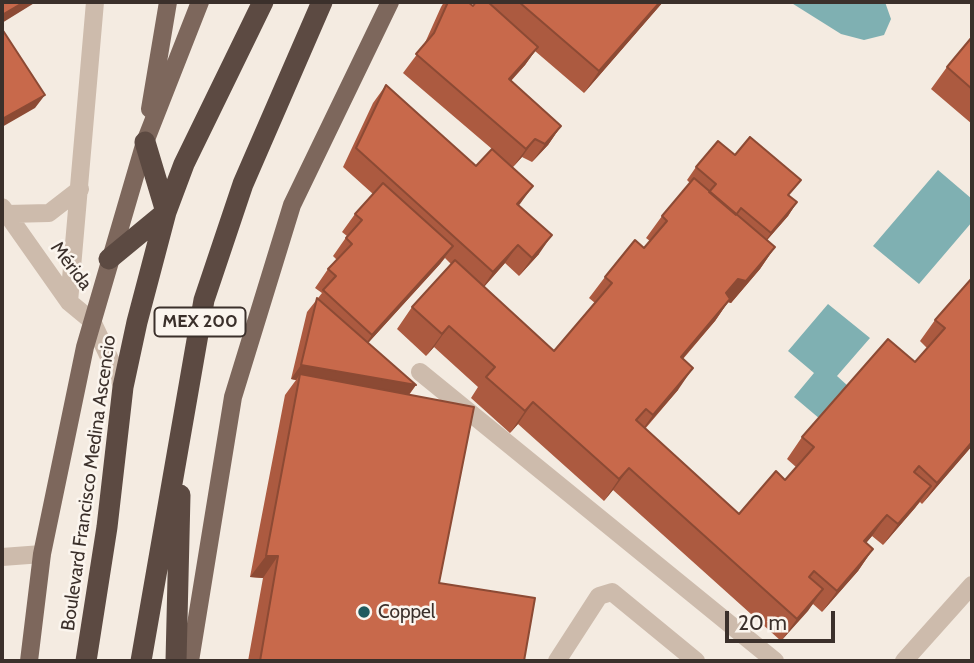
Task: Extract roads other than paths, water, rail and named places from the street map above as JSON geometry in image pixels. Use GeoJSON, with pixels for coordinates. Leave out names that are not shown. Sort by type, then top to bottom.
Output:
{"type":"FeatureCollection","features":[{"type":"Feature","properties":{"kind":"highway","name":"Boulevard Francisco Medina Ascencio"},"geometry":{"type":"LineString","coordinates":[[86,661],[107,527],[123,387],[136,322],[166,212],[184,164],[263,2]]}},
{"type":"Feature","properties":{"kind":"highway","name":"MEX 200"},"geometry":{"type":"LineString","coordinates":[[141,661],[204,300],[243,184],[322,2]]}},
{"type":"Feature","properties":{"kind":"highway"},"geometry":{"type":"LineString","coordinates":[[109,259],[166,212],[145,142]]}},
{"type":"Feature","properties":{"kind":"highway"},"geometry":{"type":"LineString","coordinates":[[176,661],[182,418]]}},
{"type":"Feature","properties":{"kind":"main road"},"geometry":{"type":"LineString","coordinates":[[145,142],[168,2]]}},
{"type":"Feature","properties":{"kind":"main road"},"geometry":{"type":"LineString","coordinates":[[29,661],[42,554],[92,321],[145,142],[200,2]]}},
{"type":"Feature","properties":{"kind":"main road"},"geometry":{"type":"LineString","coordinates":[[190,661],[237,384],[292,205],[390,2]]}},
{"type":"Feature","properties":{"kind":"street"},"geometry":{"type":"LineString","coordinates":[[69,302],[95,2]]}},
{"type":"Feature","properties":{"kind":"street"},"geometry":{"type":"LineString","coordinates":[[4,210],[49,213],[80,189]]}},
{"type":"Feature","properties":{"kind":"street","name":"Mérida"},"geometry":{"type":"LineString","coordinates":[[4,210],[69,302],[92,321],[123,387]]}},
{"type":"Feature","properties":{"kind":"street"},"geometry":{"type":"LineString","coordinates":[[420,372],[775,661]]}},
{"type":"Feature","properties":{"kind":"street"},"geometry":{"type":"LineString","coordinates":[[2,557],[42,554]]}},
{"type":"Feature","properties":{"kind":"street"},"geometry":{"type":"LineString","coordinates":[[904,661],[972,585]]}},
{"type":"Feature","properties":{"kind":"street"},"geometry":{"type":"LineString","coordinates":[[557,661],[599,596],[612,592],[696,661]]}},
{"type":"Feature","properties":{"kind":"water"},"geometry":{"type":"Polygon","coordinates":[[[790,2],[885,2],[891,19],[884,35],[864,40],[841,34],[790,2]]]}},
{"type":"Feature","properties":{"kind":"water"},"geometry":{"type":"Polygon","coordinates":[[[938,170],[972,199],[972,222],[919,284],[873,246],[938,170]]]}},
{"type":"Feature","properties":{"kind":"water"},"geometry":{"type":"Polygon","coordinates":[[[828,304],[870,338],[837,376],[848,386],[820,419],[794,397],[814,373],[788,351],[828,304]]]}},
{"type":"Feature","properties":{"kind":"place","name":"Coppel"},"geometry":{"type":"Point","coordinates":[364,612]}}]}
